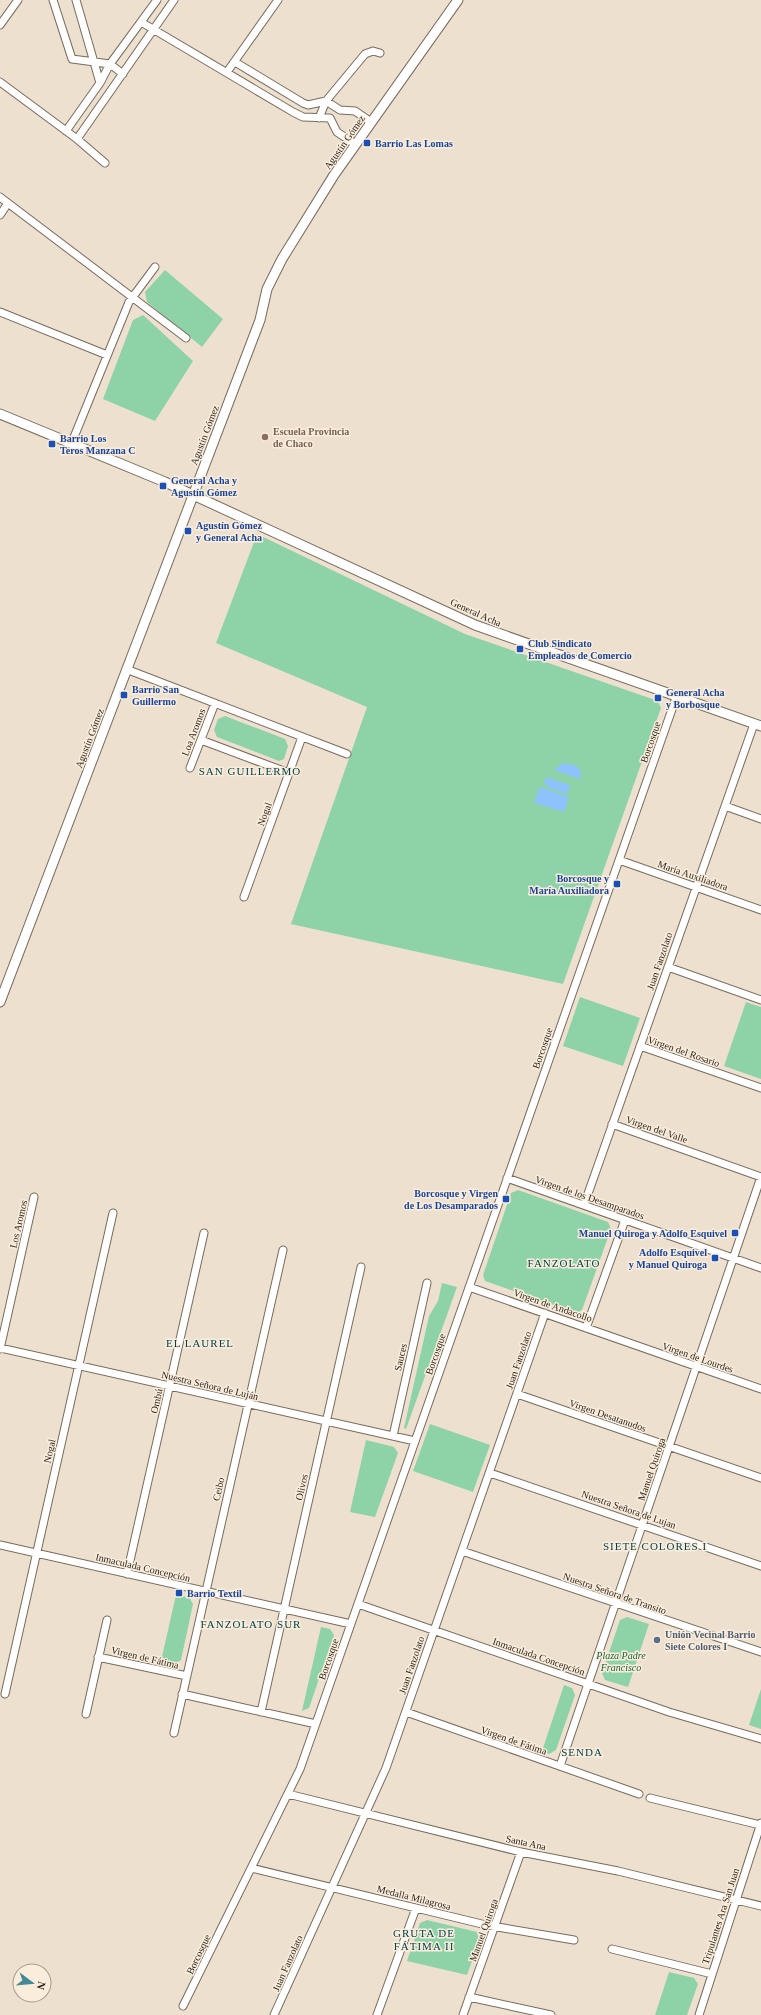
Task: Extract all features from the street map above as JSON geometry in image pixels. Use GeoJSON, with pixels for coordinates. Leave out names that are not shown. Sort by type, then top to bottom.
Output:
{"type":"FeatureCollection","features":[{"type":"Feature","properties":{"kind":"main road","name":"Agustín Gómez"},"geometry":{"type":"LineString","coordinates":[[0,1002],[260,320],[267,289],[282,260],[355,144],[458,0]]}},
{"type":"Feature","properties":{"kind":"main road","name":"General Acha"},"geometry":{"type":"LineString","coordinates":[[0,414],[72,442],[193,494],[475,625],[524,644],[677,695],[757,725]]}},
{"type":"Feature","properties":{"kind":"street"},"geometry":{"type":"LineString","coordinates":[[0,25],[18,0]]}},
{"type":"Feature","properties":{"kind":"street"},"geometry":{"type":"LineString","coordinates":[[53,0],[72,58],[110,64],[123,74]]}},
{"type":"Feature","properties":{"kind":"street"},"geometry":{"type":"LineString","coordinates":[[76,0],[100,83]]}},
{"type":"Feature","properties":{"kind":"street"},"geometry":{"type":"LineString","coordinates":[[66,131],[100,83],[110,64],[157,0]]}},
{"type":"Feature","properties":{"kind":"street"},"geometry":{"type":"LineString","coordinates":[[77,139],[174,0]]}},
{"type":"Feature","properties":{"kind":"street"},"geometry":{"type":"LineString","coordinates":[[227,72],[278,0]]}},
{"type":"Feature","properties":{"kind":"street"},"geometry":{"type":"LineString","coordinates":[[141,22],[293,112],[304,117],[330,118],[337,132],[355,144]]}},
{"type":"Feature","properties":{"kind":"street"},"geometry":{"type":"LineString","coordinates":[[319,118],[326,102],[365,54],[373,51],[380,53]]}},
{"type":"Feature","properties":{"kind":"street"},"geometry":{"type":"LineString","coordinates":[[235,62],[303,103],[308,105],[326,102],[340,110],[355,111],[371,122]]}},
{"type":"Feature","properties":{"kind":"street"},"geometry":{"type":"LineString","coordinates":[[0,82],[77,139],[105,163]]}},
{"type":"Feature","properties":{"kind":"street"},"geometry":{"type":"LineString","coordinates":[[0,197],[133,296],[186,338]]}},
{"type":"Feature","properties":{"kind":"street"},"geometry":{"type":"LineString","coordinates":[[0,215],[8,204]]}},
{"type":"Feature","properties":{"kind":"street"},"geometry":{"type":"LineString","coordinates":[[72,442],[129,302],[155,267]]}},
{"type":"Feature","properties":{"kind":"street"},"geometry":{"type":"LineString","coordinates":[[0,312],[107,355]]}},
{"type":"Feature","properties":{"kind":"street"},"geometry":{"type":"LineString","coordinates":[[126,669],[347,754]]}},
{"type":"Feature","properties":{"kind":"street","name":"Borcosque"},"geometry":{"type":"LineString","coordinates":[[183,2006],[300,1769],[677,695]]}},
{"type":"Feature","properties":{"kind":"street","name":"Loa Aromos"},"geometry":{"type":"LineString","coordinates":[[190,768],[215,703]]}},
{"type":"Feature","properties":{"kind":"street","name":"Juan Fanzolato"},"geometry":{"type":"LineString","coordinates":[[584,1205],[725,806],[757,725]]}},
{"type":"Feature","properties":{"kind":"street","name":"Nogal"},"geometry":{"type":"LineString","coordinates":[[244,897],[302,737]]}},
{"type":"Feature","properties":{"kind":"street"},"geometry":{"type":"LineString","coordinates":[[201,740],[289,774]]}},
{"type":"Feature","properties":{"kind":"street"},"geometry":{"type":"LineString","coordinates":[[725,806],[761,819]]}},
{"type":"Feature","properties":{"kind":"street","name":"María Auxiliadora"},"geometry":{"type":"LineString","coordinates":[[619,860],[761,910]]}},
{"type":"Feature","properties":{"kind":"street"},"geometry":{"type":"LineString","coordinates":[[668,967],[761,1000]]}},
{"type":"Feature","properties":{"kind":"street","name":"Virgen del Rosario"},"geometry":{"type":"LineString","coordinates":[[640,1046],[761,1088]]}},
{"type":"Feature","properties":{"kind":"street","name":"Virgen del Valle"},"geometry":{"type":"LineString","coordinates":[[612,1124],[761,1177]]}},
{"type":"Feature","properties":{"kind":"street","name":"Manuel Quiroga"},"geometry":{"type":"LineString","coordinates":[[560,1766],[761,1177]]}},
{"type":"Feature","properties":{"kind":"street","name":"Virgen de los Desamparados"},"geometry":{"type":"LineString","coordinates":[[507,1178],[761,1268]]}},
{"type":"Feature","properties":{"kind":"street","name":"Los Aromos"},"geometry":{"type":"LineString","coordinates":[[0,1348],[34,1197]]}},
{"type":"Feature","properties":{"kind":"street","name":"Nogal"},"geometry":{"type":"LineString","coordinates":[[5,1694],[113,1213]]}},
{"type":"Feature","properties":{"kind":"street"},"geometry":{"type":"LineString","coordinates":[[586,1328],[624,1220]]}},
{"type":"Feature","properties":{"kind":"street","name":"Ombú"},"geometry":{"type":"LineString","coordinates":[[127,1574],[204,1233]]}},
{"type":"Feature","properties":{"kind":"street","name":"Ceibo"},"geometry":{"type":"LineString","coordinates":[[174,1733],[282,1250]]}},
{"type":"Feature","properties":{"kind":"street","name":"Olivos"},"geometry":{"type":"LineString","coordinates":[[261,1712],[361,1267]]}},
{"type":"Feature","properties":{"kind":"street","name":"Sauces"},"geometry":{"type":"LineString","coordinates":[[393,1436],[427,1282]]}},
{"type":"Feature","properties":{"kind":"street","name":"Virgen de Andacollo"},"geometry":{"type":"LineString","coordinates":[[469,1287],[629,1343]]}},
{"type":"Feature","properties":{"kind":"street","name":"Juan Fanzolato"},"geometry":{"type":"LineString","coordinates":[[274,2015],[386,1768],[545,1314]]}},
{"type":"Feature","properties":{"kind":"street","name":"Virgen de Lourdes"},"geometry":{"type":"LineString","coordinates":[[629,1343],[761,1389]]}},
{"type":"Feature","properties":{"kind":"street","name":"Nuestra Señora de Luján"},"geometry":{"type":"LineString","coordinates":[[0,1348],[415,1441]]}},
{"type":"Feature","properties":{"kind":"street","name":"Virgen Desatanudos"},"geometry":{"type":"LineString","coordinates":[[517,1394],[761,1478]]}},
{"type":"Feature","properties":{"kind":"street","name":"Nuestra Señora de Lujan"},"geometry":{"type":"LineString","coordinates":[[490,1472],[761,1566]]}},
{"type":"Feature","properties":{"kind":"street","name":"Inmaculada Concepción"},"geometry":{"type":"LineString","coordinates":[[0,1545],[351,1624]]}},
{"type":"Feature","properties":{"kind":"street","name":"Nuestra Señora de Transito"},"geometry":{"type":"LineString","coordinates":[[462,1552],[761,1652]]}},
{"type":"Feature","properties":{"kind":"street","name":"Inmaculada Concepción"},"geometry":{"type":"LineString","coordinates":[[358,1604],[669,1712],[761,1739]]}},
{"type":"Feature","properties":{"kind":"street"},"geometry":{"type":"LineString","coordinates":[[86,1714],[107,1620]]}},
{"type":"Feature","properties":{"kind":"street","name":"Virgen de Fátima"},"geometry":{"type":"LineString","coordinates":[[98,1657],[186,1676]]}},
{"type":"Feature","properties":{"kind":"street"},"geometry":{"type":"LineString","coordinates":[[182,1694],[316,1724]]}},
{"type":"Feature","properties":{"kind":"street","name":"Virgen de Fátima"},"geometry":{"type":"LineString","coordinates":[[406,1712],[639,1794]]}},
{"type":"Feature","properties":{"kind":"street","name":"Santa Ana"},"geometry":{"type":"LineString","coordinates":[[288,1794],[521,1852],[618,1871],[761,1906]]}},
{"type":"Feature","properties":{"kind":"street"},"geometry":{"type":"LineString","coordinates":[[650,1798],[761,1824]]}},
{"type":"Feature","properties":{"kind":"street","name":"Tripulantes Ara San Juan"},"geometry":{"type":"LineString","coordinates":[[699,2015],[761,1824]]}},
{"type":"Feature","properties":{"kind":"street","name":"Manuel Quiroga"},"geometry":{"type":"LineString","coordinates":[[463,2015],[521,1852]]}},
{"type":"Feature","properties":{"kind":"street","name":"Medalla Milagrosa"},"geometry":{"type":"LineString","coordinates":[[251,1868],[495,1926],[574,1940]]}},
{"type":"Feature","properties":{"kind":"street"},"geometry":{"type":"LineString","coordinates":[[377,2015],[416,1908]]}},
{"type":"Feature","properties":{"kind":"street"},"geometry":{"type":"LineString","coordinates":[[612,1949],[712,1974]]}},
{"type":"Feature","properties":{"kind":"street"},"geometry":{"type":"LineString","coordinates":[[469,1997],[551,2015]]}},
{"type":"Feature","properties":{"kind":"green space"},"geometry":{"type":"Polygon","coordinates":[[[165,270],[223,319],[202,347],[147,302],[145,292],[165,270]]]}},
{"type":"Feature","properties":{"kind":"green space"},"geometry":{"type":"Polygon","coordinates":[[[143,315],[193,361],[155,421],[103,399],[133,320],[143,315]]]}},
{"type":"Feature","properties":{"kind":"green space"},"geometry":{"type":"Polygon","coordinates":[[[257,534],[465,634],[658,701],[661,708],[563,984],[291,924],[367,707],[216,643],[257,534]]]}},
{"type":"Feature","properties":{"kind":"green space"},"geometry":{"type":"Polygon","coordinates":[[[225,716],[285,739],[288,746],[284,759],[279,761],[217,737],[214,730],[218,719],[225,716]]]}},
{"type":"Feature","properties":{"kind":"green space"},"geometry":{"type":"Polygon","coordinates":[[[580,997],[640,1018],[623,1066],[563,1046],[580,997]]]}},
{"type":"Feature","properties":{"kind":"green space"},"geometry":{"type":"Polygon","coordinates":[[[746,1002],[761,1007],[761,1079],[724,1066],[746,1002]]]}},
{"type":"Feature","properties":{"kind":"green space"},"geometry":{"type":"Polygon","coordinates":[[[518,1190],[608,1222],[611,1229],[582,1310],[576,1313],[485,1281],[483,1275],[511,1193],[518,1190]]]}},
{"type":"Feature","properties":{"kind":"green space"},"geometry":{"type":"Polygon","coordinates":[[[442,1283],[457,1287],[406,1429],[404,1428],[429,1316],[438,1301],[442,1283]]]}},
{"type":"Feature","properties":{"kind":"green space"},"geometry":{"type":"Polygon","coordinates":[[[430,1424],[490,1445],[473,1492],[413,1471],[430,1424]]]}},
{"type":"Feature","properties":{"kind":"green space"},"geometry":{"type":"Polygon","coordinates":[[[366,1440],[394,1447],[398,1453],[375,1517],[350,1512],[366,1440]]]}},
{"type":"Feature","properties":{"kind":"green space"},"geometry":{"type":"Polygon","coordinates":[[[176,1595],[189,1597],[193,1604],[181,1660],[174,1664],[161,1661],[176,1595]]]}},
{"type":"Feature","properties":{"kind":"green space","name":"Plaza Padre Francisco"},"geometry":{"type":"Polygon","coordinates":[[[627,1617],[649,1624],[628,1687],[605,1680],[602,1673],[620,1620],[627,1617]]]}},
{"type":"Feature","properties":{"kind":"green space"},"geometry":{"type":"Polygon","coordinates":[[[321,1627],[330,1629],[334,1635],[309,1708],[302,1711],[321,1627]]]}},
{"type":"Feature","properties":{"kind":"green space"},"geometry":{"type":"Polygon","coordinates":[[[564,1685],[572,1688],[575,1695],[556,1750],[549,1754],[542,1751],[564,1685]]]}},
{"type":"Feature","properties":{"kind":"green space"},"geometry":{"type":"Polygon","coordinates":[[[761,1689],[761,1729],[749,1725],[761,1689]]]}},
{"type":"Feature","properties":{"kind":"green space"},"geometry":{"type":"Polygon","coordinates":[[[427,1920],[477,1932],[480,1939],[467,1975],[407,1961],[420,1923],[427,1920]]]}},
{"type":"Feature","properties":{"kind":"green space"},"geometry":{"type":"Polygon","coordinates":[[[669,1972],[694,1978],[698,1984],[687,2015],[655,2015],[669,1972]]]}},
{"type":"Feature","properties":{"kind":"water"},"geometry":{"type":"Polygon","coordinates":[[[563,763],[577,766],[581,774],[580,779],[554,770],[563,763]]]}},
{"type":"Feature","properties":{"kind":"water"},"geometry":{"type":"Polygon","coordinates":[[[546,777],[570,785],[567,794],[547,787],[548,785],[544,784],[546,777]]]}},
{"type":"Feature","properties":{"kind":"water"},"geometry":{"type":"Polygon","coordinates":[[[540,787],[569,797],[564,812],[534,803],[540,787]]]}},
{"type":"Feature","properties":{"kind":"place","name":"Barrio Las Lomas"},"geometry":{"type":"Point","coordinates":[367,143]}},
{"type":"Feature","properties":{"kind":"place","name":"Escuela Provincia de Chaco"},"geometry":{"type":"Point","coordinates":[265,437]}},
{"type":"Feature","properties":{"kind":"place","name":"Barrio Los Teros Manzana C"},"geometry":{"type":"Point","coordinates":[52,444]}},
{"type":"Feature","properties":{"kind":"place","name":"General Acha y Agustín Gómez"},"geometry":{"type":"Point","coordinates":[163,486]}},
{"type":"Feature","properties":{"kind":"place","name":"Agustín Gómez y General Acha"},"geometry":{"type":"Point","coordinates":[188,531]}},
{"type":"Feature","properties":{"kind":"place","name":"Club Sindicato Empleados de Comercio"},"geometry":{"type":"Point","coordinates":[520,649]}},
{"type":"Feature","properties":{"kind":"place","name":"Barrio San Guillermo"},"geometry":{"type":"Point","coordinates":[124,695]}},
{"type":"Feature","properties":{"kind":"place","name":"General Acha y Borbosque"},"geometry":{"type":"Point","coordinates":[658,698]}},
{"type":"Feature","properties":{"kind":"place","name":"Borcosque y María Auxiliadora"},"geometry":{"type":"Point","coordinates":[617,884]}},
{"type":"Feature","properties":{"kind":"place","name":"Borcosque y Virgen de Los Desamparados"},"geometry":{"type":"Point","coordinates":[506,1199]}},
{"type":"Feature","properties":{"kind":"place","name":"Manuel Quiroga y Adolfo Esquivel"},"geometry":{"type":"Point","coordinates":[735,1233]}},
{"type":"Feature","properties":{"kind":"place","name":"Adolfo Esquivel y Manuel Quiroga"},"geometry":{"type":"Point","coordinates":[715,1258]}},
{"type":"Feature","properties":{"kind":"place","name":"Barrio Textil"},"geometry":{"type":"Point","coordinates":[179,1593]}},
{"type":"Feature","properties":{"kind":"place","name":"Unión Vecinal Barrio Siete Colores I"},"geometry":{"type":"Point","coordinates":[657,1640]}},
{"type":"Feature","properties":{"kind":"district","name":"SAN GUILLERMO"},"geometry":{"type":"Point","coordinates":[250,771]}},
{"type":"Feature","properties":{"kind":"district","name":"FANZOLATO"},"geometry":{"type":"Point","coordinates":[564,1263]}},
{"type":"Feature","properties":{"kind":"district","name":"EL LAUREL"},"geometry":{"type":"Point","coordinates":[200,1343]}},
{"type":"Feature","properties":{"kind":"district","name":"SIETE COLORES I"},"geometry":{"type":"Point","coordinates":[655,1546]}},
{"type":"Feature","properties":{"kind":"district","name":"FANZOLATO SUR"},"geometry":{"type":"Point","coordinates":[251,1624]}},
{"type":"Feature","properties":{"kind":"district","name":"SENDA"},"geometry":{"type":"Point","coordinates":[582,1752]}},
{"type":"Feature","properties":{"kind":"district","name":"GRUTA DE FÁTIMA II"},"geometry":{"type":"Point","coordinates":[424,1939]}}]}
